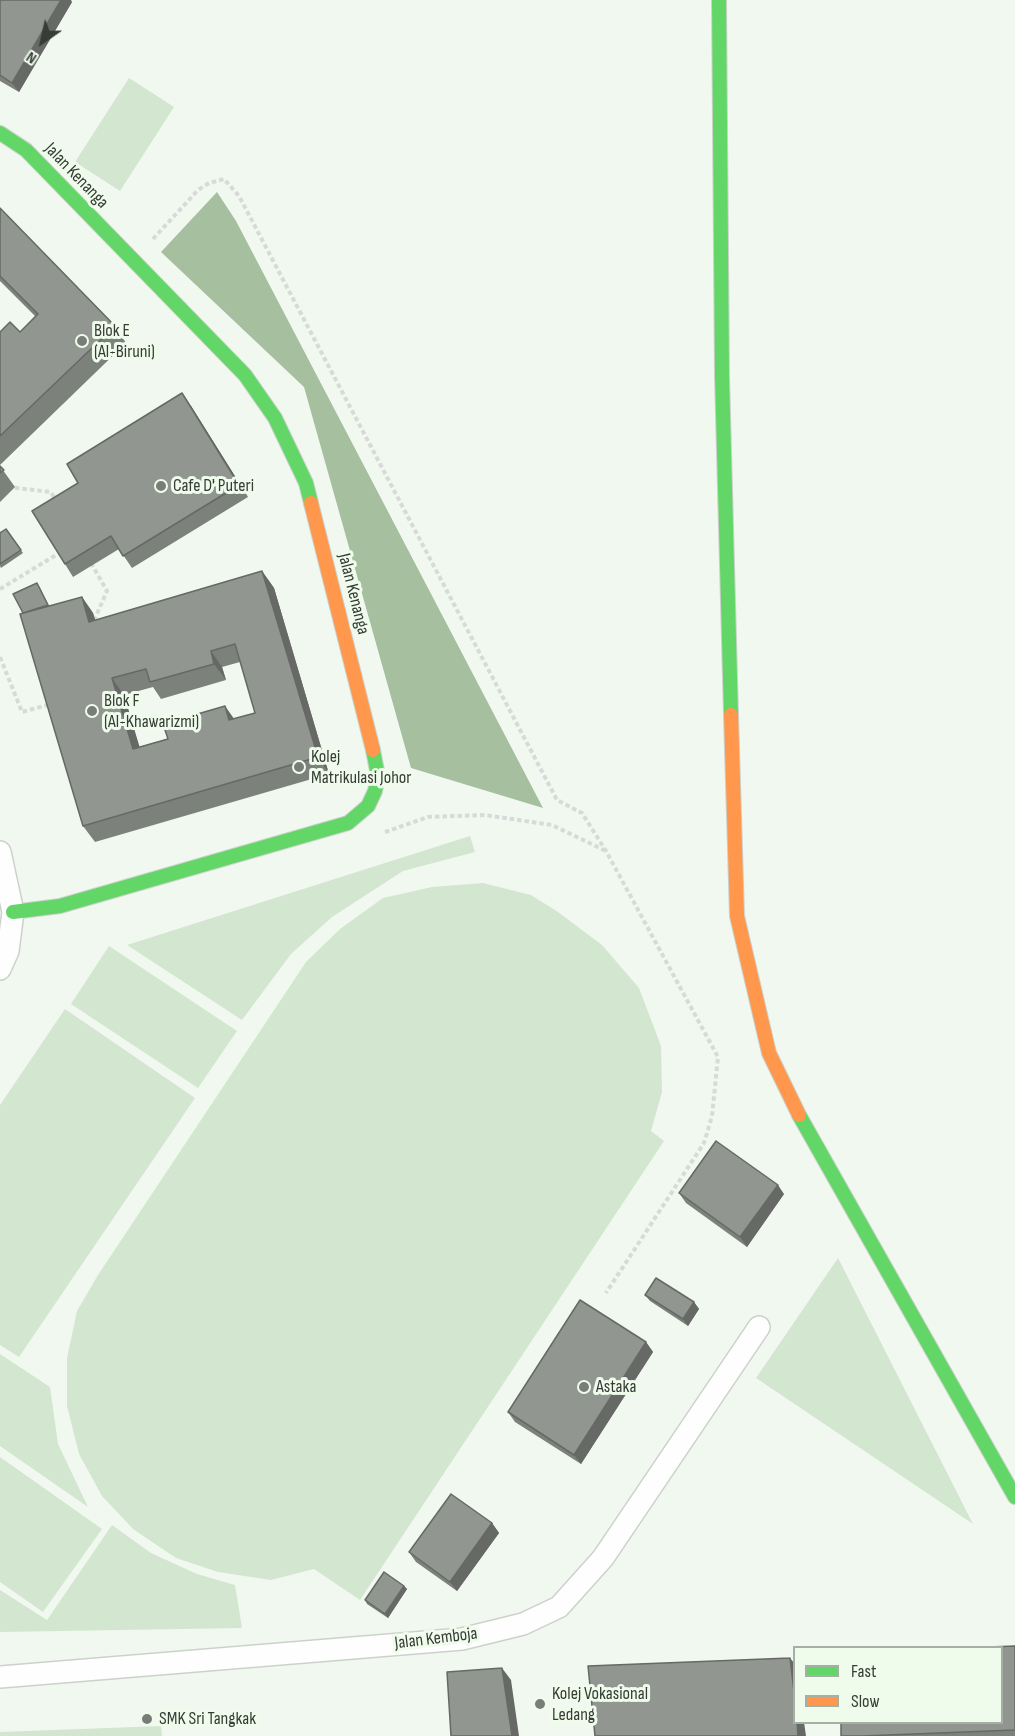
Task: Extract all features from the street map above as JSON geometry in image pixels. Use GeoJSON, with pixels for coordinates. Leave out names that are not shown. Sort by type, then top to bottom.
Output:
{"type":"FeatureCollection","features":[{"type":"Feature","properties":{"kind":"street"},"geometry":{"type":"LineString","coordinates":[[719,0],[718,117],[722,376],[740,927],[754,996],[770,1053],[799,1115],[1015,1497]]}},
{"type":"Feature","properties":{"kind":"street","name":"Jalan Kenanga"},"geometry":{"type":"LineString","coordinates":[[0,133],[26,150],[245,375],[275,418],[306,483],[371,738],[378,776],[375,791],[368,806],[348,823],[60,906],[13,912]]}},
{"type":"Feature","properties":{"kind":"street"},"geometry":{"type":"LineString","coordinates":[[0,852],[13,912],[8,951],[0,969]]}},
{"type":"Feature","properties":{"kind":"street","name":"Jalan Kemboja"},"geometry":{"type":"LineString","coordinates":[[0,1677],[462,1639],[523,1624],[559,1606],[603,1558],[759,1327]]}},
{"type":"Feature","properties":{"kind":"path"},"geometry":{"type":"LineString","coordinates":[[134,261],[198,190],[209,183],[224,179],[239,196],[557,800],[582,813],[612,861],[718,1057],[712,1116],[704,1143],[606,1293]]}},
{"type":"Feature","properties":{"kind":"path"},"geometry":{"type":"LineString","coordinates":[[0,486],[51,492],[56,502]]}},
{"type":"Feature","properties":{"kind":"path"},"geometry":{"type":"LineString","coordinates":[[0,589],[69,547]]}},
{"type":"Feature","properties":{"kind":"path"},"geometry":{"type":"LineString","coordinates":[[90,561],[107,591],[90,632]]}},
{"type":"Feature","properties":{"kind":"path"},"geometry":{"type":"LineString","coordinates":[[0,657],[22,712],[60,702]]}},
{"type":"Feature","properties":{"kind":"shaded area"},"geometry":{"type":"Polygon","coordinates":[[[129,78],[174,107],[120,191],[75,162],[129,78]]]}},
{"type":"Feature","properties":{"kind":"shaded area"},"geometry":{"type":"Polygon","coordinates":[[[217,192],[236,221],[543,808],[411,768],[304,387],[161,252],[217,192]]]}},
{"type":"Feature","properties":{"kind":"shaded area"},"geometry":{"type":"Polygon","coordinates":[[[470,836],[475,852],[403,871],[332,917],[291,954],[242,1020],[127,945],[470,836]]]}},
{"type":"Feature","properties":{"kind":"shaded area"},"geometry":{"type":"Polygon","coordinates":[[[483,883],[531,895],[558,912],[602,945],[639,988],[661,1046],[662,1092],[651,1131],[664,1141],[360,1600],[314,1569],[271,1580],[218,1572],[176,1558],[133,1529],[102,1496],[79,1454],[67,1406],[67,1358],[77,1311],[98,1275],[306,962],[340,929],[383,898],[432,887],[483,883]]]}},
{"type":"Feature","properties":{"kind":"shaded area"},"geometry":{"type":"Polygon","coordinates":[[[109,946],[237,1031],[198,1088],[71,1004],[109,946]]]}},
{"type":"Feature","properties":{"kind":"shaded area"},"geometry":{"type":"Polygon","coordinates":[[[65,1009],[195,1098],[19,1357],[0,1345],[0,1105],[65,1009]]]}},
{"type":"Feature","properties":{"kind":"shaded area"},"geometry":{"type":"Polygon","coordinates":[[[838,1258],[973,1524],[756,1378],[838,1258]]]}},
{"type":"Feature","properties":{"kind":"shaded area"},"geometry":{"type":"Polygon","coordinates":[[[0,1354],[50,1387],[58,1444],[88,1507],[0,1446],[0,1354]]]}},
{"type":"Feature","properties":{"kind":"shaded area"},"geometry":{"type":"Polygon","coordinates":[[[0,1457],[102,1529],[43,1612],[0,1582],[0,1457]]]}},
{"type":"Feature","properties":{"kind":"shaded area"},"geometry":{"type":"Polygon","coordinates":[[[112,1525],[151,1553],[197,1574],[235,1585],[242,1628],[0,1632],[0,1590],[47,1620],[112,1525]]]}},
{"type":"Feature","properties":{"kind":"shaded area"},"geometry":{"type":"Polygon","coordinates":[[[161,1726],[162,1736],[0,1736],[0,1732],[161,1726]]]}},
{"type":"Feature","properties":{"kind":"building"},"geometry":{"type":"Polygon","coordinates":[[[0,0],[61,0],[12,83],[0,75],[0,0]]]}},
{"type":"Feature","properties":{"kind":"building","name":"Blok E (Al-Biruni)"},"geometry":{"type":"Polygon","coordinates":[[[0,208],[115,326],[0,436],[0,332],[10,322],[20,332],[38,314],[0,276],[0,208]]]}},
{"type":"Feature","properties":{"kind":"building","name":"Cafe D' Puteri"},"geometry":{"type":"Polygon","coordinates":[[[182,393],[239,485],[123,556],[111,536],[65,564],[32,511],[78,483],[67,464],[182,393]]]}},
{"type":"Feature","properties":{"kind":"building"},"geometry":{"type":"Polygon","coordinates":[[[6,529],[21,550],[0,564],[0,533],[6,529]]]}},
{"type":"Feature","properties":{"kind":"building","name":"Blok F (Al-Khawarizmi)"},"geometry":{"type":"Polygon","coordinates":[[[262,571],[318,757],[83,826],[20,614],[82,597],[89,622],[262,571]],[[235,644],[211,651],[214,664],[150,682],[146,669],[112,678],[133,749],[168,739],[163,724],[225,706],[229,720],[255,713],[235,644]]]}},
{"type":"Feature","properties":{"kind":"building"},"geometry":{"type":"Polygon","coordinates":[[[37,583],[48,605],[23,613],[13,594],[37,583]]]}},
{"type":"Feature","properties":{"kind":"building"},"geometry":{"type":"Polygon","coordinates":[[[716,1141],[778,1185],[740,1237],[679,1193],[716,1141]]]}},
{"type":"Feature","properties":{"kind":"building"},"geometry":{"type":"Polygon","coordinates":[[[656,1278],[694,1302],[683,1319],[645,1295],[656,1278]]]}},
{"type":"Feature","properties":{"kind":"building","name":"Astaka"},"geometry":{"type":"Polygon","coordinates":[[[580,1300],[646,1342],[574,1455],[508,1412],[580,1300]]]}},
{"type":"Feature","properties":{"kind":"building"},"geometry":{"type":"Polygon","coordinates":[[[451,1494],[492,1523],[450,1582],[409,1552],[451,1494]]]}},
{"type":"Feature","properties":{"kind":"building"},"geometry":{"type":"Polygon","coordinates":[[[384,1572],[404,1586],[385,1614],[365,1600],[384,1572]]]}},
{"type":"Feature","properties":{"kind":"building"},"geometry":{"type":"Polygon","coordinates":[[[1003,1646],[1015,1646],[1015,1730],[841,1736],[841,1724],[1003,1724],[1003,1646]]]}},
{"type":"Feature","properties":{"kind":"building"},"geometry":{"type":"Polygon","coordinates":[[[790,1658],[793,1683],[793,1724],[797,1724],[798,1736],[595,1736],[588,1666],[790,1658]]]}},
{"type":"Feature","properties":{"kind":"building"},"geometry":{"type":"Polygon","coordinates":[[[502,1668],[512,1736],[451,1736],[447,1672],[502,1668]]]}},
{"type":"Feature","properties":{"kind":"traffic: fast"},"geometry":{"type":"LineString","coordinates":[[719,0],[722,376],[731,715]]}},
{"type":"Feature","properties":{"kind":"traffic: fast"},"geometry":{"type":"LineString","coordinates":[[0,133],[26,150],[245,375],[275,418],[306,483],[311,503]]}},
{"type":"Feature","properties":{"kind":"traffic: fast"},"geometry":{"type":"LineString","coordinates":[[13,912],[60,906],[348,823],[368,806],[375,791],[378,776],[373,750]]}},
{"type":"Feature","properties":{"kind":"traffic: fast"},"geometry":{"type":"LineString","coordinates":[[799,1115],[1015,1497]]}},
{"type":"Feature","properties":{"kind":"traffic: slow"},"geometry":{"type":"LineString","coordinates":[[311,503],[373,750]]}},
{"type":"Feature","properties":{"kind":"traffic: slow"},"geometry":{"type":"LineString","coordinates":[[731,715],[737,916],[769,1053],[799,1115]]}},
{"type":"Feature","properties":{"kind":"place","name":"Blok E (Al-Biruni)"},"geometry":{"type":"Point","coordinates":[82,341]}},
{"type":"Feature","properties":{"kind":"place","name":"Cafe D' Puteri"},"geometry":{"type":"Point","coordinates":[161,486]}},
{"type":"Feature","properties":{"kind":"place","name":"Blok F (Al-Khawarizmi)"},"geometry":{"type":"Point","coordinates":[92,711]}},
{"type":"Feature","properties":{"kind":"place","name":"Kolej Matrikulasi Johor"},"geometry":{"type":"Point","coordinates":[299,767]}},
{"type":"Feature","properties":{"kind":"place","name":"Astaka"},"geometry":{"type":"Point","coordinates":[584,1387]}},
{"type":"Feature","properties":{"kind":"place","name":"Kolej Vokasional Ledang"},"geometry":{"type":"Point","coordinates":[540,1704]}},
{"type":"Feature","properties":{"kind":"place","name":"SMK Sri Tangkak"},"geometry":{"type":"Point","coordinates":[147,1719]}}]}
